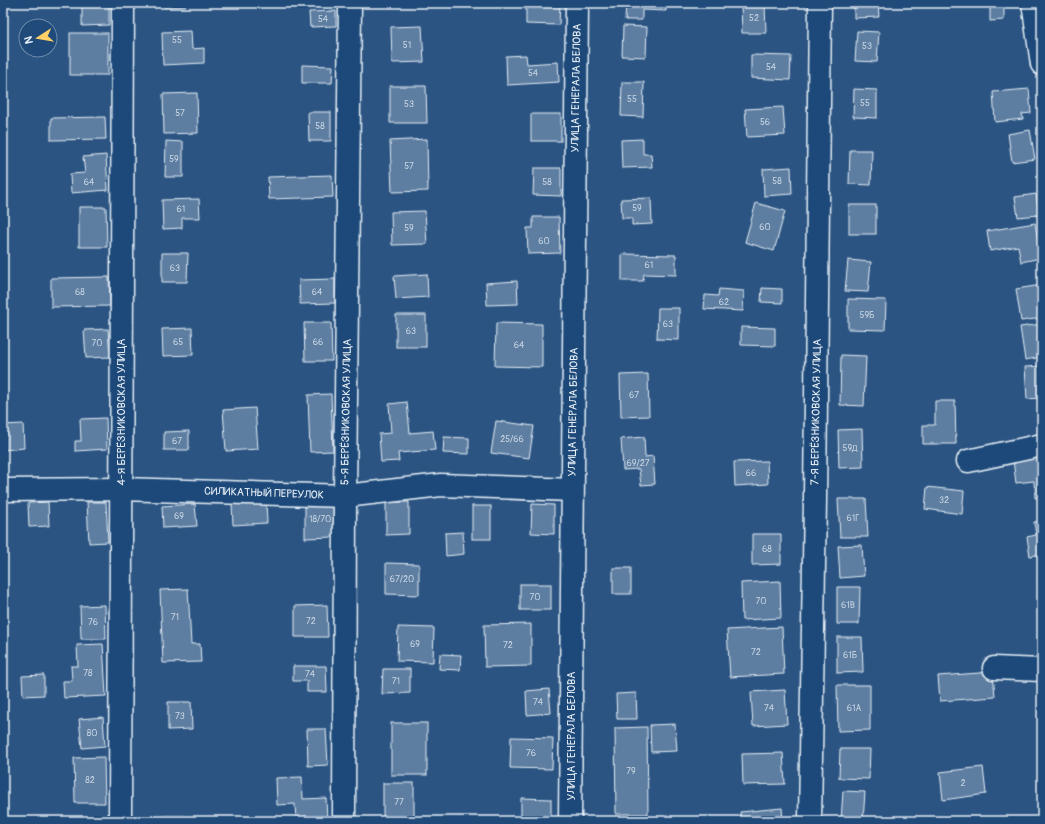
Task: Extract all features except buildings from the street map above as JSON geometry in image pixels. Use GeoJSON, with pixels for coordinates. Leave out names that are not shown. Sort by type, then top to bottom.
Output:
{"type":"FeatureCollection","features":[{"type":"Feature","properties":{"kind":"street","name":"4-Я БЕРЁЗНИКОВСКАЯ УЛИЦА"},"geometry":{"type":"LineString","coordinates":[[120,821],[123,3]]}},
{"type":"Feature","properties":{"kind":"street","name":"5-Я БЕРЁЗНИКОВСКАЯ УЛИЦА"},"geometry":{"type":"LineString","coordinates":[[344,821],[345,496],[350,3]]}},
{"type":"Feature","properties":{"kind":"street","name":"УЛИЦА ГЕНЕРАЛА БЕЛОВА"},"geometry":{"type":"LineString","coordinates":[[570,821],[577,3]]}},
{"type":"Feature","properties":{"kind":"street","name":"7-Я БЕРЁЗНИКОВСКАЯ УЛИЦА"},"geometry":{"type":"LineString","coordinates":[[810,821],[820,3]]}},
{"type":"Feature","properties":{"kind":"street"},"geometry":{"type":"LineString","coordinates":[[1033,3],[1042,64]]}},
{"type":"Feature","properties":{"kind":"street"},"geometry":{"type":"LineString","coordinates":[[968,460],[1042,445]]}},
{"type":"Feature","properties":{"kind":"street","name":"СИЛИКАТНЫЙ ПЕРЕУЛОК"},"geometry":{"type":"LineString","coordinates":[[3,490],[121,489],[345,496],[441,485],[572,490]]}},
{"type":"Feature","properties":{"kind":"street"},"geometry":{"type":"LineString","coordinates":[[994,668],[1042,670]]}}]}
